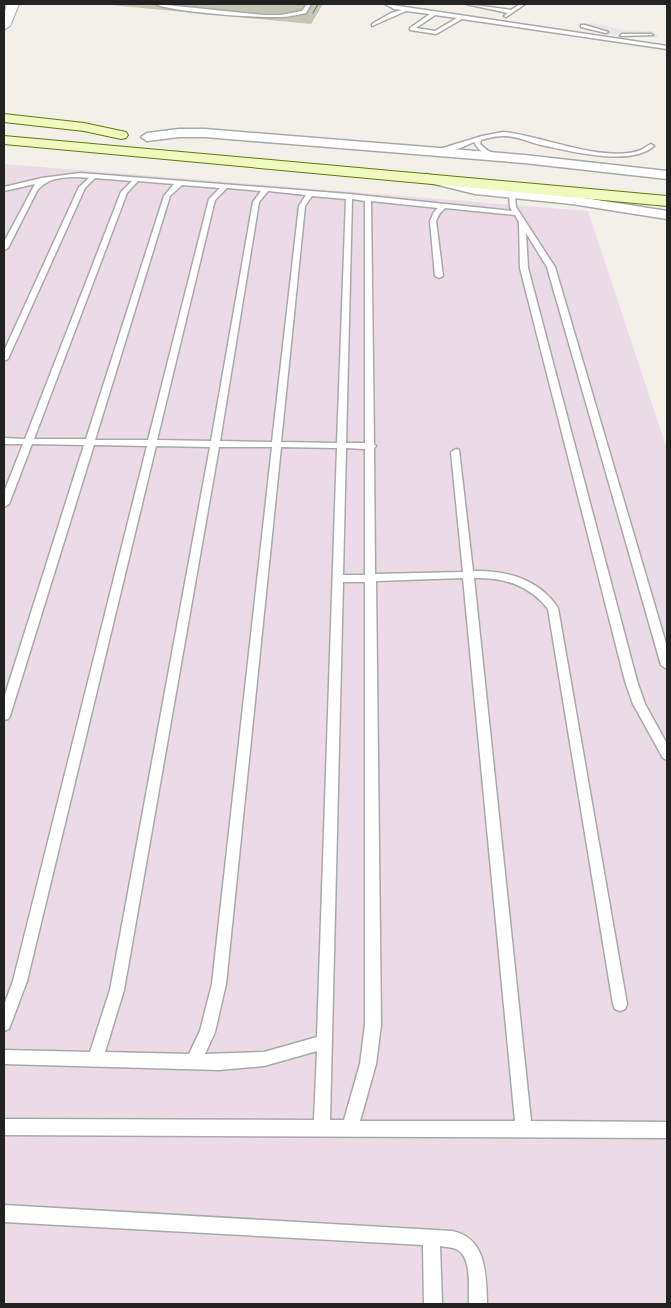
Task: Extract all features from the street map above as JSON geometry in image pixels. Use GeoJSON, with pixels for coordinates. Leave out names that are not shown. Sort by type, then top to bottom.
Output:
{"type":"FeatureCollection","features":[{"type":"Feature","properties":{"kind":"main road"},"geometry":{"type":"LineString","coordinates":[[4,118],[84,127],[121,135]]}},
{"type":"Feature","properties":{"kind":"main road"},"geometry":{"type":"LineString","coordinates":[[4,123],[667,183]]}},
{"type":"Feature","properties":{"kind":"main road"},"geometry":{"type":"LineString","coordinates":[[4,132],[404,166],[489,166]]}},
{"type":"Feature","properties":{"kind":"main road"},"geometry":{"type":"LineString","coordinates":[[4,140],[667,201]]}},
{"type":"Feature","properties":{"kind":"main road"},"geometry":{"type":"LineString","coordinates":[[4,146],[43,149],[88,148]]}},
{"type":"Feature","properties":{"kind":"street"},"geometry":{"type":"LineString","coordinates":[[4,10],[13,4]]}},
{"type":"Feature","properties":{"kind":"street"},"geometry":{"type":"LineString","coordinates":[[4,26],[13,4]]}},
{"type":"Feature","properties":{"kind":"street"},"geometry":{"type":"LineString","coordinates":[[147,137],[179,133],[205,133],[504,157],[667,175]]}},
{"type":"Feature","properties":{"kind":"street"},"geometry":{"type":"LineString","coordinates":[[426,178],[459,189],[566,199],[667,215]]}},
{"type":"Feature","properties":{"kind":"lane"},"geometry":{"type":"LineString","coordinates":[[158,4],[178,8],[264,16],[298,14],[304,12],[309,4]]}},
{"type":"Feature","properties":{"kind":"lane"},"geometry":{"type":"LineString","coordinates":[[387,4],[391,7],[408,10],[667,48]]}},
{"type":"Feature","properties":{"kind":"lane"},"geometry":{"type":"LineString","coordinates":[[468,4],[512,12]]}},
{"type":"Feature","properties":{"kind":"lane"},"geometry":{"type":"LineString","coordinates":[[484,8],[490,4]]}},
{"type":"Feature","properties":{"kind":"lane"},"geometry":{"type":"LineString","coordinates":[[497,23],[523,4]]}},
{"type":"Feature","properties":{"kind":"lane"},"geometry":{"type":"LineString","coordinates":[[374,25],[393,14],[408,10]]}},
{"type":"Feature","properties":{"kind":"lane"},"geometry":{"type":"LineString","coordinates":[[434,14],[412,30],[436,32],[461,18]]}},
{"type":"Feature","properties":{"kind":"lane"},"geometry":{"type":"LineString","coordinates":[[583,26],[616,34],[651,36]]}},
{"type":"Feature","properties":{"kind":"lane"},"geometry":{"type":"LineString","coordinates":[[610,39],[616,34]]}},
{"type":"Feature","properties":{"kind":"lane"},"geometry":{"type":"LineString","coordinates":[[427,151],[454,148],[497,134],[514,135],[559,147],[618,154],[637,153],[651,146]]}},
{"type":"Feature","properties":{"kind":"lane"},"geometry":{"type":"LineString","coordinates":[[478,139],[477,144],[482,150],[504,157]]}},
{"type":"Feature","properties":{"kind":"lane"},"geometry":{"type":"LineString","coordinates":[[4,189],[73,175],[349,196],[516,213]]}},
{"type":"Feature","properties":{"kind":"lane"},"geometry":{"type":"LineString","coordinates":[[4,360],[82,187],[94,176]]}},
{"type":"Feature","properties":{"kind":"lane"},"geometry":{"type":"LineString","coordinates":[[4,504],[124,192],[137,179]]}},
{"type":"Feature","properties":{"kind":"lane"},"geometry":{"type":"LineString","coordinates":[[4,248],[34,190],[42,180]]}},
{"type":"Feature","properties":{"kind":"lane"},"geometry":{"type":"LineString","coordinates":[[4,716],[167,196],[181,182]]}},
{"type":"Feature","properties":{"kind":"lane"},"geometry":{"type":"LineString","coordinates":[[4,1024],[20,981],[212,199],[225,186]]}},
{"type":"Feature","properties":{"kind":"lane"},"geometry":{"type":"LineString","coordinates":[[95,1060],[117,990],[216,444],[256,202],[266,189]]}},
{"type":"Feature","properties":{"kind":"lane"},"geometry":{"type":"LineString","coordinates":[[193,1062],[207,1032],[219,984],[302,206],[311,193]]}},
{"type":"Feature","properties":{"kind":"lane"},"geometry":{"type":"LineString","coordinates":[[512,194],[511,203],[516,213],[551,267],[667,665]]}},
{"type":"Feature","properties":{"kind":"lane"},"geometry":{"type":"LineString","coordinates":[[322,1128],[349,196]]}},
{"type":"Feature","properties":{"kind":"lane"},"geometry":{"type":"LineString","coordinates":[[350,1129],[368,1064],[373,1025],[368,198]]}},
{"type":"Feature","properties":{"kind":"lane"},"geometry":{"type":"LineString","coordinates":[[439,276],[433,221],[437,212],[444,206]]}},
{"type":"Feature","properties":{"kind":"lane"},"geometry":{"type":"LineString","coordinates":[[522,222],[524,268],[631,681],[639,704],[667,756]]}},
{"type":"Feature","properties":{"kind":"lane"},"geometry":{"type":"LineString","coordinates":[[4,441],[370,446]]}},
{"type":"Feature","properties":{"kind":"lane"},"geometry":{"type":"LineString","coordinates":[[456,452],[524,1129]]}},
{"type":"Feature","properties":{"kind":"lane"},"geometry":{"type":"LineString","coordinates":[[337,579],[492,574],[518,580],[539,592],[553,608],[620,1004]]}},
{"type":"Feature","properties":{"kind":"lane"},"geometry":{"type":"LineString","coordinates":[[4,1057],[219,1062],[264,1059],[324,1042]]}},
{"type":"Feature","properties":{"kind":"lane"},"geometry":{"type":"LineString","coordinates":[[4,1127],[667,1130]]}},
{"type":"Feature","properties":{"kind":"lane"},"geometry":{"type":"LineString","coordinates":[[4,1213],[430,1237],[459,1242],[468,1249],[473,1259],[476,1270],[478,1304]]}},
{"type":"Feature","properties":{"kind":"lane"},"geometry":{"type":"LineString","coordinates":[[430,1237],[434,1304]]}},
{"type":"Feature","properties":{"kind":"shaded area"},"geometry":{"type":"Polygon","coordinates":[[[100,4],[323,4],[311,24],[100,4]]]}},
{"type":"Feature","properties":{"kind":"shaded area"},"geometry":{"type":"Polygon","coordinates":[[[592,23],[624,30],[653,31],[659,38],[606,34],[580,26],[592,23]]]}},
{"type":"Feature","properties":{"kind":"shaded area"},"geometry":{"type":"Polygon","coordinates":[[[4,164],[588,211],[667,449],[667,1304],[4,1304],[4,164]]]}},
{"type":"Feature","properties":{"kind":"tram line"},"geometry":{"type":"LineString","coordinates":[[313,13],[318,4]]}}]}
